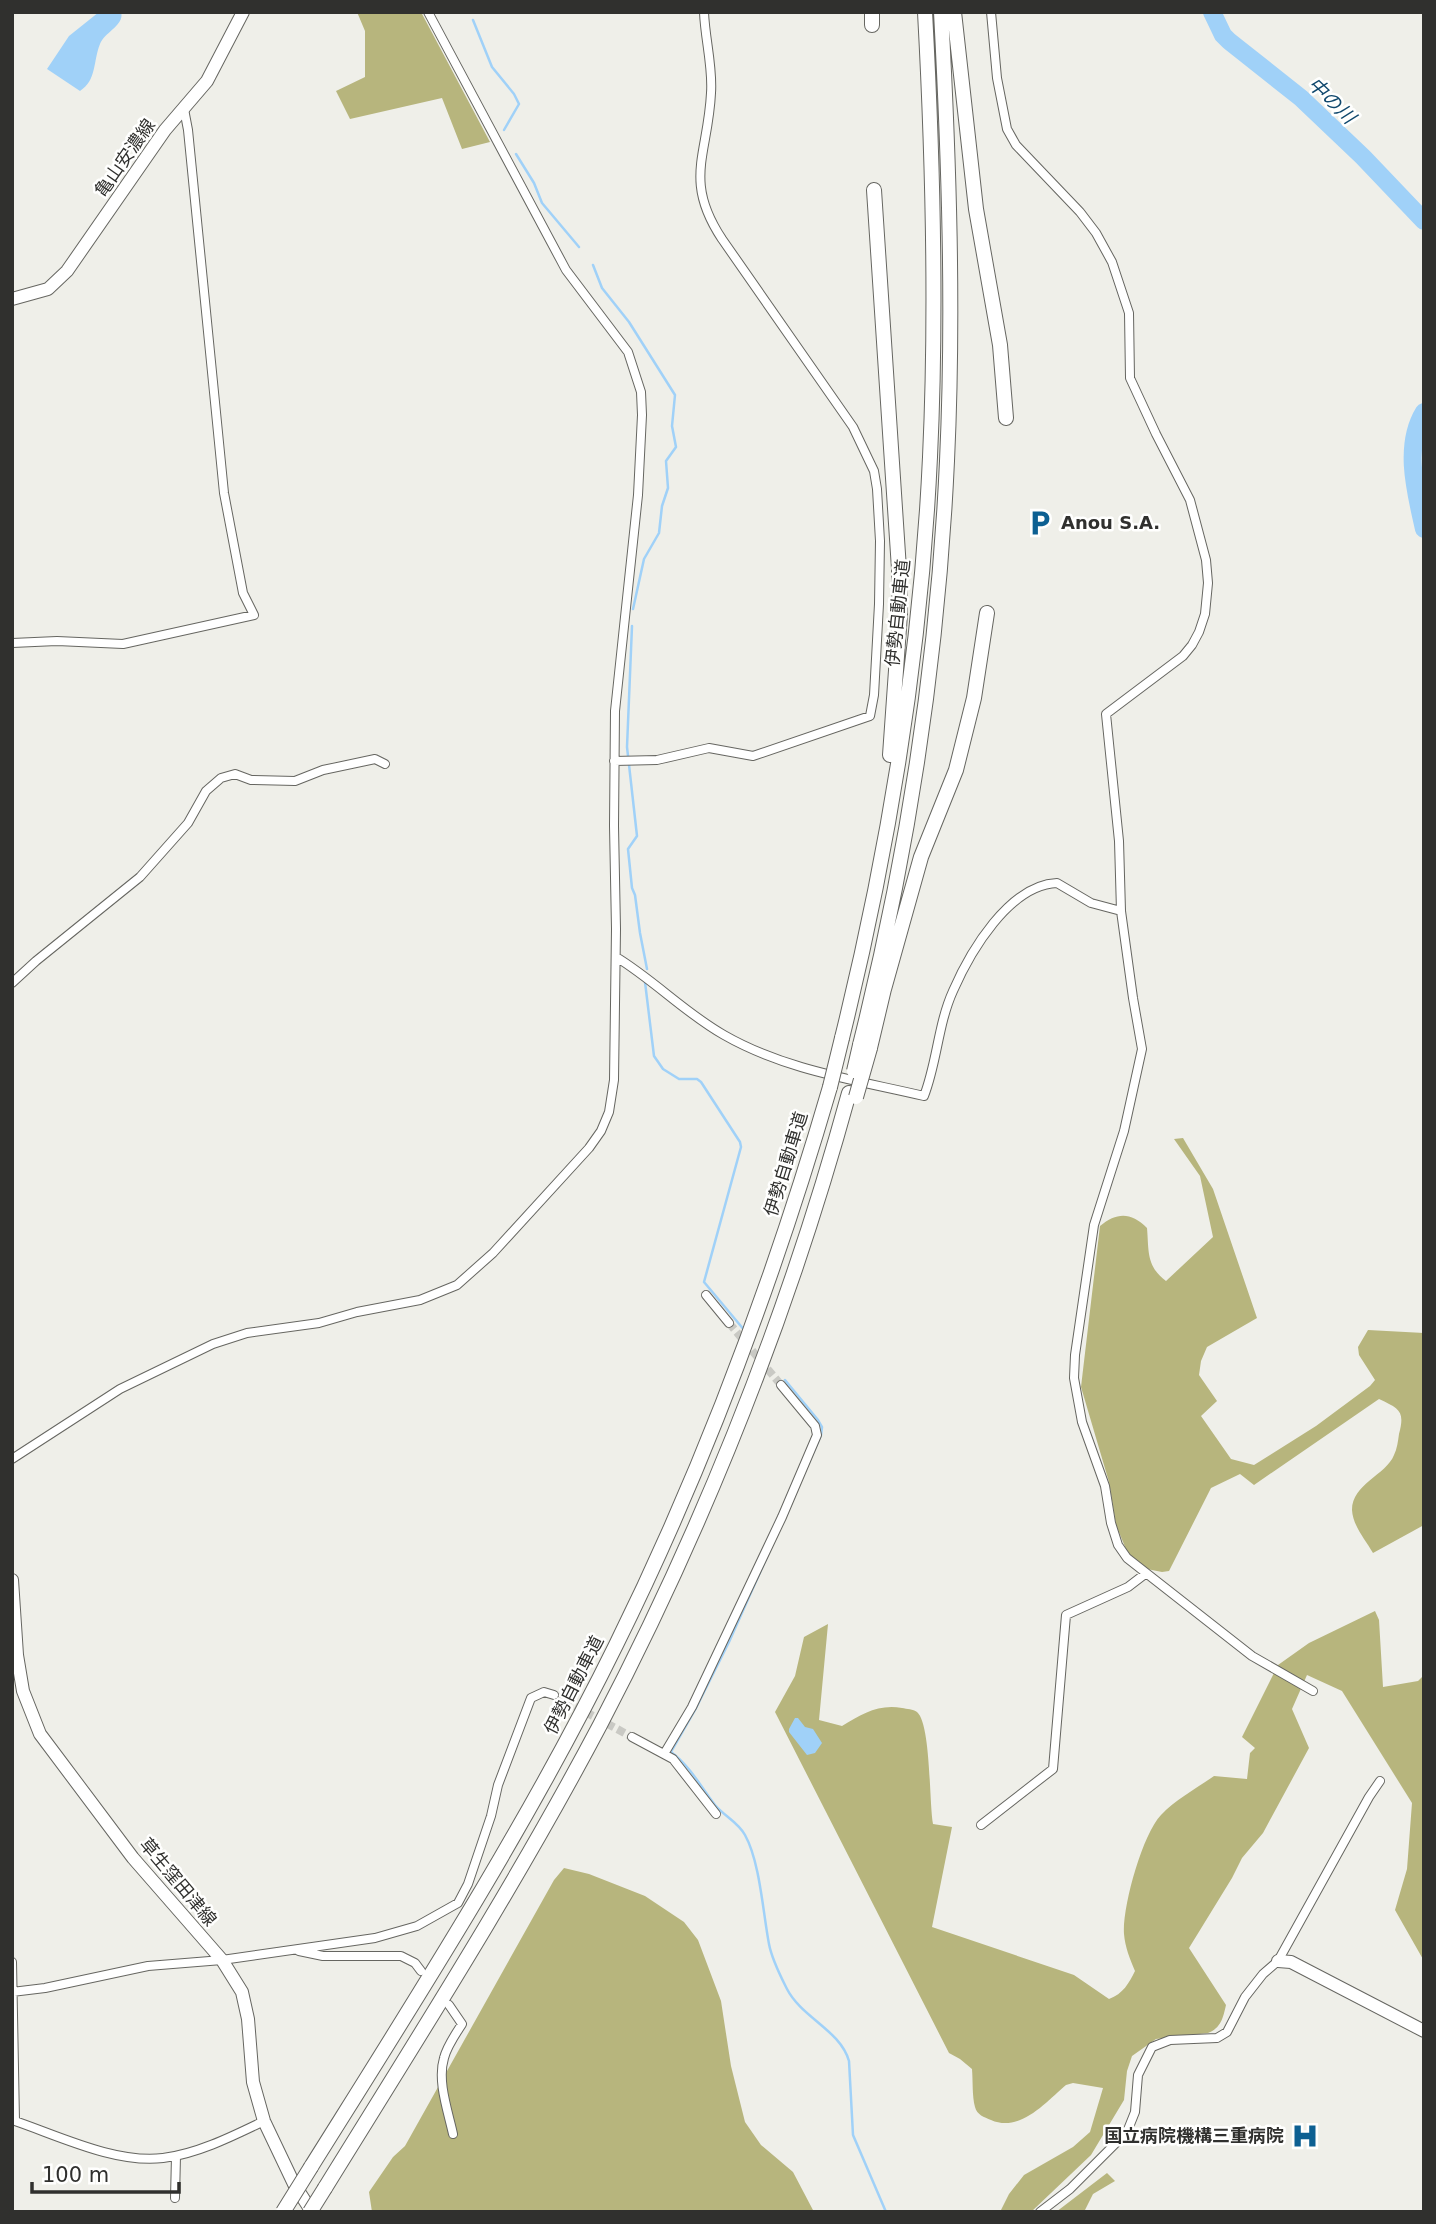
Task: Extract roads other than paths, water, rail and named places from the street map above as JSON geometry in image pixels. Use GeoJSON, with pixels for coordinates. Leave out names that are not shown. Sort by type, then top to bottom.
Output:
{"type":"FeatureCollection","features":[{"type":"Feature","properties":{"kind":"highway","name":"伊勢自動車道"},"geometry":{"type":"LineString","coordinates":[[283,2212],[496,1867],[617,1644],[698,1465],[745,1348],[803,1177],[830,1087],[862,959],[883,850],[916,634],[930,459],[933,378],[932,193],[925,12]]}},
{"type":"Feature","properties":{"kind":"highway","name":"伊勢自動車道"},"geometry":{"type":"LineString","coordinates":[[311,2212],[510,1883],[582,1757],[636,1654],[672,1577],[762,1365],[852,1095],[865,1047],[908,821],[931,662],[941,555],[947,461],[951,295],[949,169],[941,12]]}},
{"type":"Feature","properties":{"kind":"highway"},"geometry":{"type":"LineString","coordinates":[[954,12],[976,209],[1000,345],[1006,418]]}},
{"type":"Feature","properties":{"kind":"highway"},"geometry":{"type":"LineString","coordinates":[[874,190],[894,457],[900,603],[897,681],[882,833],[883,850]]}},
{"type":"Feature","properties":{"kind":"highway"},"geometry":{"type":"LineString","coordinates":[[865,1047],[921,857],[956,770],[974,698],[987,613]]}},
{"type":"Feature","properties":{"kind":"main road","name":"亀山安濃線"},"geometry":{"type":"LineString","coordinates":[[12,299],[48,289],[67,271],[166,130],[207,81],[243,12]]}},
{"type":"Feature","properties":{"kind":"main road","name":"草生窪田津線"},"geometry":{"type":"LineString","coordinates":[[12,1580],[18,1692],[40,1734],[86,1798],[133,1858],[222,1960],[242,1992],[248,2019],[254,2082],[264,2121],[294,2184],[311,2212]]}},
{"type":"Feature","properties":{"kind":"main road"},"geometry":{"type":"LineString","coordinates":[[1279,1961],[1291,1962],[1424,2031]]}},
{"type":"Feature","properties":{"kind":"street"},"geometry":{"type":"LineString","coordinates":[[12,1459],[120,1388],[213,1344],[247,1333],[318,1323],[357,1312],[420,1300],[457,1285],[476,1270],[589,1147],[607,1120],[614,1080],[617,682],[638,495],[641,392],[636,373],[621,341],[566,270],[428,12]]}},
{"type":"Feature","properties":{"kind":"street"},"geometry":{"type":"LineString","coordinates":[[618,761],[657,760],[709,748],[753,756],[774,751],[870,716],[874,695],[880,541],[876,480],[871,463],[853,427],[722,239],[702,200],[700,164],[711,86],[704,12]]}},
{"type":"Feature","properties":{"kind":"street"},"geometry":{"type":"LineString","coordinates":[[991,12],[997,78],[1007,129],[1016,145],[1080,212],[1096,233],[1112,262],[1129,313],[1130,378],[1156,435],[1191,500],[1206,560],[1208,583],[1205,614],[1192,645],[1183,656],[1106,714],[1119,842],[1121,911],[1142,1049],[1124,1131],[1094,1225],[1075,1355],[1074,1378],[1082,1422],[1105,1486],[1111,1523],[1118,1545],[1127,1558],[1252,1656],[1313,1691]]}},
{"type":"Feature","properties":{"kind":"street"},"geometry":{"type":"LineString","coordinates":[[12,643],[57,641],[123,644],[254,615],[243,593],[224,494],[184,108]]}},
{"type":"Feature","properties":{"kind":"street"},"geometry":{"type":"LineString","coordinates":[[12,983],[140,877],[188,823],[206,790],[221,778],[235,774],[251,780],[295,780],[323,770],[375,759],[385,764]]}},
{"type":"Feature","properties":{"kind":"street"},"geometry":{"type":"LineString","coordinates":[[616,957],[650,979],[676,1002],[713,1028],[761,1053],[788,1063],[924,1096],[953,991],[981,938],[1016,901],[1035,887],[1057,883],[1091,904],[1121,911]]}},
{"type":"Feature","properties":{"kind":"street"},"geometry":{"type":"LineString","coordinates":[[706,1295],[729,1323]]}},
{"type":"Feature","properties":{"kind":"street"},"geometry":{"type":"LineString","coordinates":[[664,1754],[692,1707],[816,1439],[815,1426],[781,1385]]}},
{"type":"Feature","properties":{"kind":"street"},"geometry":{"type":"LineString","coordinates":[[981,1825],[1053,1769],[1066,1615],[1128,1587],[1145,1574]]}},
{"type":"Feature","properties":{"kind":"street"},"geometry":{"type":"LineString","coordinates":[[13,1992],[45,1988],[148,1966],[296,1951],[397,1933],[417,1926],[458,1902],[468,1884],[491,1816],[498,1785],[531,1698],[544,1692],[554,1695]]}},
{"type":"Feature","properties":{"kind":"street"},"geometry":{"type":"LineString","coordinates":[[632,1737],[678,1764],[716,1814]]}},
{"type":"Feature","properties":{"kind":"street"},"geometry":{"type":"LineString","coordinates":[[1040,2212],[1070,2189],[1127,2132],[1135,2112],[1138,2075],[1152,2048],[1170,2040],[1217,2038],[1227,2032],[1245,1997],[1263,1974],[1279,1961],[1380,1781]]}},
{"type":"Feature","properties":{"kind":"street"},"geometry":{"type":"LineString","coordinates":[[296,1951],[323,1956],[401,1956],[415,1963],[421,1971]]}},
{"type":"Feature","properties":{"kind":"street"},"geometry":{"type":"LineString","coordinates":[[12,1962],[14,2121],[105,2152],[138,2158],[176,2156],[264,2121]]}},
{"type":"Feature","properties":{"kind":"street"},"geometry":{"type":"LineString","coordinates":[[449,2005],[462,2024],[444,2056],[443,2064],[444,2091],[453,2134]]}},
{"type":"Feature","properties":{"kind":"street"},"geometry":{"type":"LineString","coordinates":[[175,2198],[176,2156]]}},
{"type":"Feature","properties":{"kind":"water"},"geometry":{"type":"Polygon","coordinates":[[[99,12],[121,12],[121,17],[100,44],[92,76],[80,91],[47,69],[69,36],[99,12]]]}},
{"type":"Feature","properties":{"kind":"water"},"geometry":{"type":"Polygon","coordinates":[[[795,1718],[805,1727],[813,1729],[822,1743],[815,1753],[807,1755],[789,1732],[795,1718]]]}},
{"type":"Feature","properties":{"kind":"waterway","name":"中の川"},"geometry":{"type":"LineString","coordinates":[[1212,12],[1223,35],[1229,41],[1301,98],[1363,157],[1424,221]]}},
{"type":"Feature","properties":{"kind":"waterway"},"geometry":{"type":"LineString","coordinates":[[473,20],[492,67],[519,104],[504,130]]}},
{"type":"Feature","properties":{"kind":"waterway"},"geometry":{"type":"LineString","coordinates":[[516,154],[534,183],[542,203],[579,247]]}},
{"type":"Feature","properties":{"kind":"waterway"},"geometry":{"type":"LineString","coordinates":[[593,265],[602,288],[629,322],[675,395],[672,426],[676,447],[666,461],[668,488],[662,506],[659,533],[644,559],[633,609]]}},
{"type":"Feature","properties":{"kind":"waterway","name":"中の川"},"geometry":{"type":"LineString","coordinates":[[1424,412],[1414,440],[1413,454],[1415,485],[1424,529]]}},
{"type":"Feature","properties":{"kind":"waterway"},"geometry":{"type":"LineString","coordinates":[[632,626],[627,747],[637,836],[628,849],[632,888],[647,969]]}},
{"type":"Feature","properties":{"kind":"waterway"},"geometry":{"type":"LineString","coordinates":[[645,982],[654,1056],[663,1069],[679,1079],[697,1079],[701,1082],[740,1142],[741,1147],[704,1282],[745,1331]]}},
{"type":"Feature","properties":{"kind":"waterway"},"geometry":{"type":"LineString","coordinates":[[785,1380],[818,1420],[822,1427],[821,1435],[729,1642],[671,1752],[690,1770],[715,1805],[739,1826],[745,1835],[754,1859],[769,1944],[779,1973],[794,1999],[838,2041],[849,2061],[853,2135],[886,2212]]}},
{"type":"Feature","properties":{"kind":"tunnel"},"geometry":{"type":"LineString","coordinates":[[729,1323],[781,1385]]}},
{"type":"Feature","properties":{"kind":"tunnel"},"geometry":{"type":"LineString","coordinates":[[554,1695],[632,1737]]}},
{"type":"Feature","properties":{"kind":"place","name":"Anou S.A."},"geometry":{"type":"Point","coordinates":[1040,523]}},
{"type":"Feature","properties":{"kind":"place","name":"国立病院機構三重病院"},"geometry":{"type":"Point","coordinates":[1305,2136]}}]}
